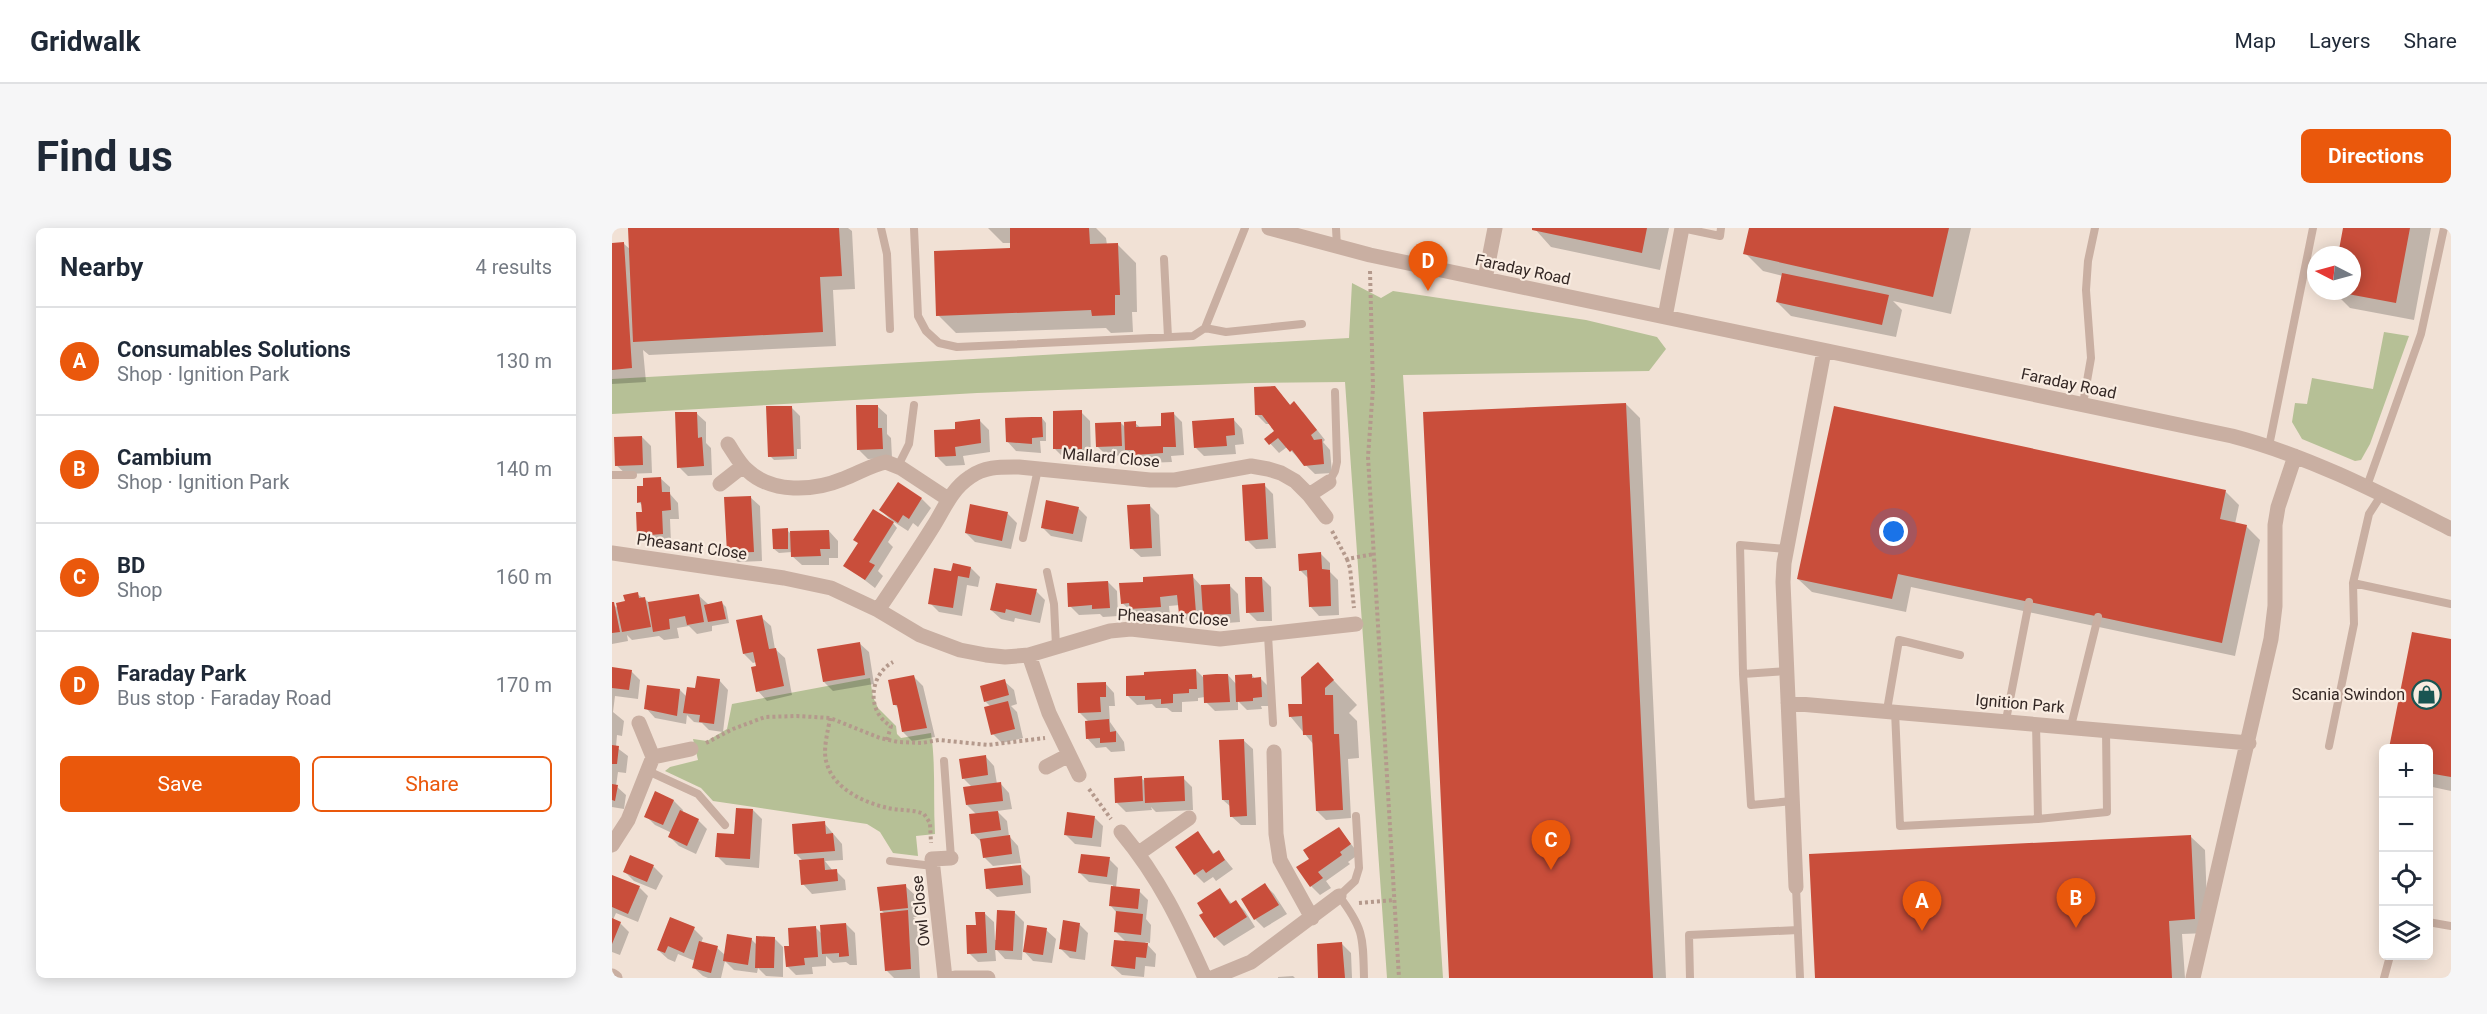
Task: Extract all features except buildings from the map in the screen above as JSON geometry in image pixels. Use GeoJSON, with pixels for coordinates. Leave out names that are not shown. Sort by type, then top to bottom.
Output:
{"type":"FeatureCollection","features":[{"type":"Feature","properties":{"kind":"street","name":"Faraday Road"},"geometry":{"type":"LineString","coordinates":[[1269,228],[1370,255],[2232,436],[2269,446],[2367,486],[2451,529]]}},
{"type":"Feature","properties":{"kind":"street"},"geometry":{"type":"LineString","coordinates":[[1485,279],[1495,228]]}},
{"type":"Feature","properties":{"kind":"street"},"geometry":{"type":"LineString","coordinates":[[1665,317],[1682,228]]}},
{"type":"Feature","properties":{"kind":"street"},"geometry":{"type":"LineString","coordinates":[[1796,887],[1783,582],[1787,549],[1824,351]]}},
{"type":"Feature","properties":{"kind":"street"},"geometry":{"type":"LineString","coordinates":[[728,444],[743,466],[760,480],[774,485],[808,489],[842,480],[882,463],[898,466],[948,498]]}},
{"type":"Feature","properties":{"kind":"street"},"geometry":{"type":"LineString","coordinates":[[2193,978],[2249,743],[2271,639],[2275,606],[2275,525],[2278,507],[2295,456]]}},
{"type":"Feature","properties":{"kind":"street"},"geometry":{"type":"LineString","coordinates":[[720,484],[743,466]]}},
{"type":"Feature","properties":{"kind":"street","name":"Mallard Close"},"geometry":{"type":"LineString","coordinates":[[878,610],[935,523],[948,498],[970,476],[984,469],[999,467],[1150,480],[1175,480],[1251,466],[1281,472],[1309,495],[1326,517]]}},
{"type":"Feature","properties":{"kind":"street"},"geometry":{"type":"LineString","coordinates":[[1309,495],[1329,482]]}},
{"type":"Feature","properties":{"kind":"street","name":"Pheasant Close"},"geometry":{"type":"LineString","coordinates":[[612,553],[784,578],[831,588],[878,610],[920,635],[960,650],[1005,657],[1029,655],[1110,631],[1131,629],[1220,639],[1356,624]]}},
{"type":"Feature","properties":{"kind":"street"},"geometry":{"type":"LineString","coordinates":[[1029,655],[1038,685],[1080,775]]}},
{"type":"Feature","properties":{"kind":"street","name":"Ignition Park"},"geometry":{"type":"LineString","coordinates":[[1788,703],[1891,710],[2249,743]]}},
{"type":"Feature","properties":{"kind":"street"},"geometry":{"type":"LineString","coordinates":[[612,845],[628,820],[651,764],[639,723]]}},
{"type":"Feature","properties":{"kind":"street"},"geometry":{"type":"LineString","coordinates":[[651,764],[691,749]]}},
{"type":"Feature","properties":{"kind":"street"},"geometry":{"type":"LineString","coordinates":[[1274,752],[1276,834],[1280,860],[1311,918]]}},
{"type":"Feature","properties":{"kind":"street"},"geometry":{"type":"LineString","coordinates":[[1046,767],[1069,754]]}},
{"type":"Feature","properties":{"kind":"street"},"geometry":{"type":"LineString","coordinates":[[1139,853],[1189,818]]}},
{"type":"Feature","properties":{"kind":"street"},"geometry":{"type":"LineString","coordinates":[[1120,832],[1139,853],[1169,900],[1205,978]]}},
{"type":"Feature","properties":{"kind":"street","name":"Owl Close"},"geometry":{"type":"LineString","coordinates":[[945,978],[933,863],[951,858]]}},
{"type":"Feature","properties":{"kind":"street"},"geometry":{"type":"LineString","coordinates":[[1212,978],[1251,962],[1339,896]]}},
{"type":"Feature","properties":{"kind":"street"},"geometry":{"type":"LineString","coordinates":[[955,978],[988,978]]}},
{"type":"Feature","properties":{"kind":"lane"},"geometry":{"type":"LineString","coordinates":[[881,228],[887,254],[890,329]]}},
{"type":"Feature","properties":{"kind":"lane"},"geometry":{"type":"LineString","coordinates":[[914,228],[918,316],[926,331],[939,343],[957,347],[1193,336],[1204,328],[1245,228]]}},
{"type":"Feature","properties":{"kind":"lane"},"geometry":{"type":"LineString","coordinates":[[1336,228],[1337,247]]}},
{"type":"Feature","properties":{"kind":"lane"},"geometry":{"type":"LineString","coordinates":[[1682,228],[1720,236],[1721,228]]}},
{"type":"Feature","properties":{"kind":"lane"},"geometry":{"type":"LineString","coordinates":[[2083,404],[2091,358],[2086,290],[2088,261],[2095,228]]}},
{"type":"Feature","properties":{"kind":"lane"},"geometry":{"type":"LineString","coordinates":[[2269,446],[2313,228]]}},
{"type":"Feature","properties":{"kind":"lane"},"geometry":{"type":"LineString","coordinates":[[2367,486],[2421,334],[2444,228]]}},
{"type":"Feature","properties":{"kind":"lane"},"geometry":{"type":"LineString","coordinates":[[1164,259],[1168,337]]}},
{"type":"Feature","properties":{"kind":"lane"},"geometry":{"type":"LineString","coordinates":[[1204,328],[1226,332],[1302,324]]}},
{"type":"Feature","properties":{"kind":"lane"},"geometry":{"type":"LineString","coordinates":[[1329,482],[1337,462],[1335,392]]}},
{"type":"Feature","properties":{"kind":"lane"},"geometry":{"type":"LineString","coordinates":[[898,466],[909,444],[914,405]]}},
{"type":"Feature","properties":{"kind":"lane"},"geometry":{"type":"LineString","coordinates":[[1023,538],[1038,470]]}},
{"type":"Feature","properties":{"kind":"lane"},"geometry":{"type":"LineString","coordinates":[[612,475],[633,475]]}},
{"type":"Feature","properties":{"kind":"lane"},"geometry":{"type":"LineString","coordinates":[[2329,746],[2354,624],[2353,583],[2370,514],[2382,494]]}},
{"type":"Feature","properties":{"kind":"lane"},"geometry":{"type":"LineString","coordinates":[[1787,549],[1740,545],[1743,674],[1751,805],[1792,801]]}},
{"type":"Feature","properties":{"kind":"lane"},"geometry":{"type":"LineString","coordinates":[[1047,572],[1054,604],[1056,646]]}},
{"type":"Feature","properties":{"kind":"lane"},"geometry":{"type":"LineString","coordinates":[[2353,583],[2451,604]]}},
{"type":"Feature","properties":{"kind":"lane"},"geometry":{"type":"LineString","coordinates":[[2006,720],[2029,602]]}},
{"type":"Feature","properties":{"kind":"lane"},"geometry":{"type":"LineString","coordinates":[[2071,726],[2098,617]]}},
{"type":"Feature","properties":{"kind":"lane"},"geometry":{"type":"LineString","coordinates":[[1268,634],[1272,723]]}},
{"type":"Feature","properties":{"kind":"lane"},"geometry":{"type":"LineString","coordinates":[[1960,655],[1899,640],[1891,710],[1900,826],[2038,819],[2108,812],[2106,730]]}},
{"type":"Feature","properties":{"kind":"lane"},"geometry":{"type":"LineString","coordinates":[[1743,674],[1786,671]]}},
{"type":"Feature","properties":{"kind":"lane"},"geometry":{"type":"LineString","coordinates":[[2036,723],[2038,819]]}},
{"type":"Feature","properties":{"kind":"lane"},"geometry":{"type":"LineString","coordinates":[[944,761],[951,858]]}},
{"type":"Feature","properties":{"kind":"lane"},"geometry":{"type":"LineString","coordinates":[[651,764],[698,794],[725,825]]}},
{"type":"Feature","properties":{"kind":"lane"},"geometry":{"type":"LineString","coordinates":[[1356,816],[1359,868],[1355,881],[1339,896],[1358,921],[1363,941],[1364,978]]}},
{"type":"Feature","properties":{"kind":"lane"},"geometry":{"type":"LineString","coordinates":[[890,861],[933,863]]}},
{"type":"Feature","properties":{"kind":"lane"},"geometry":{"type":"LineString","coordinates":[[1796,887],[1800,978]]}},
{"type":"Feature","properties":{"kind":"lane"},"geometry":{"type":"LineString","coordinates":[[2433,923],[2451,926]]}},
{"type":"Feature","properties":{"kind":"lane"},"geometry":{"type":"LineString","coordinates":[[1690,978],[1689,935],[1798,930]]}},
{"type":"Feature","properties":{"kind":"lane"},"geometry":{"type":"LineString","coordinates":[[2384,978],[2389,960]]}},
{"type":"Feature","properties":{"kind":"path"},"geometry":{"type":"LineString","coordinates":[[1370,255],[1373,388],[1368,457],[1399,978]]}},
{"type":"Feature","properties":{"kind":"path"},"geometry":{"type":"LineString","coordinates":[[1326,517],[1350,568],[1356,624]]}},
{"type":"Feature","properties":{"kind":"path"},"geometry":{"type":"LineString","coordinates":[[1347,558],[1374,554]]}},
{"type":"Feature","properties":{"kind":"path"},"geometry":{"type":"LineString","coordinates":[[887,740],[891,726],[879,712],[873,688],[880,672],[893,662]]}},
{"type":"Feature","properties":{"kind":"path"},"geometry":{"type":"LineString","coordinates":[[691,749],[765,717],[830,718],[887,740],[922,743],[939,740],[988,745],[1060,736]]}},
{"type":"Feature","properties":{"kind":"path"},"geometry":{"type":"LineString","coordinates":[[830,718],[826,764],[832,775],[845,788],[873,805],[924,814],[930,823],[933,863]]}},
{"type":"Feature","properties":{"kind":"path"},"geometry":{"type":"LineString","coordinates":[[1080,775],[1120,832]]}},
{"type":"Feature","properties":{"kind":"path"},"geometry":{"type":"LineString","coordinates":[[1339,896],[1355,904],[1395,900]]}},
{"type":"Feature","properties":{"kind":"green space"},"geometry":{"type":"Polygon","coordinates":[[[1352,283],[1381,298],[1393,291],[1586,320],[1657,337],[1666,349],[1649,371],[1403,375],[1443,978],[1387,978],[1345,382],[977,393],[612,414],[612,379],[1349,338],[1352,283]]]}},
{"type":"Feature","properties":{"kind":"green space"},"geometry":{"type":"Polygon","coordinates":[[[2384,332],[2409,336],[2370,444],[2361,460],[2355,461],[2302,439],[2292,422],[2295,403],[2307,404],[2312,378],[2373,389],[2384,332]]]}},
{"type":"Feature","properties":{"kind":"green space"},"geometry":{"type":"Polygon","coordinates":[[[870,678],[873,697],[878,708],[896,726],[897,734],[901,738],[931,733],[935,834],[916,836],[918,856],[893,853],[880,832],[867,824],[713,801],[701,788],[665,771],[670,767],[698,760],[693,739],[707,741],[727,729],[732,704],[870,678]]]}},
{"type":"Feature","properties":{"kind":"place","name":"Faraday Park"},"geometry":{"type":"Point","coordinates":[1428,291]}},
{"type":"Feature","properties":{"kind":"place","name":"Scania Swindon"},"geometry":{"type":"Point","coordinates":[2426,694]}},
{"type":"Feature","properties":{"kind":"place","name":"BD"},"geometry":{"type":"Point","coordinates":[1551,870]}},
{"type":"Feature","properties":{"kind":"place","name":"Cambium"},"geometry":{"type":"Point","coordinates":[2076,928]}},
{"type":"Feature","properties":{"kind":"place","name":"Consumables Solutions"},"geometry":{"type":"Point","coordinates":[1922,931]}}]}
